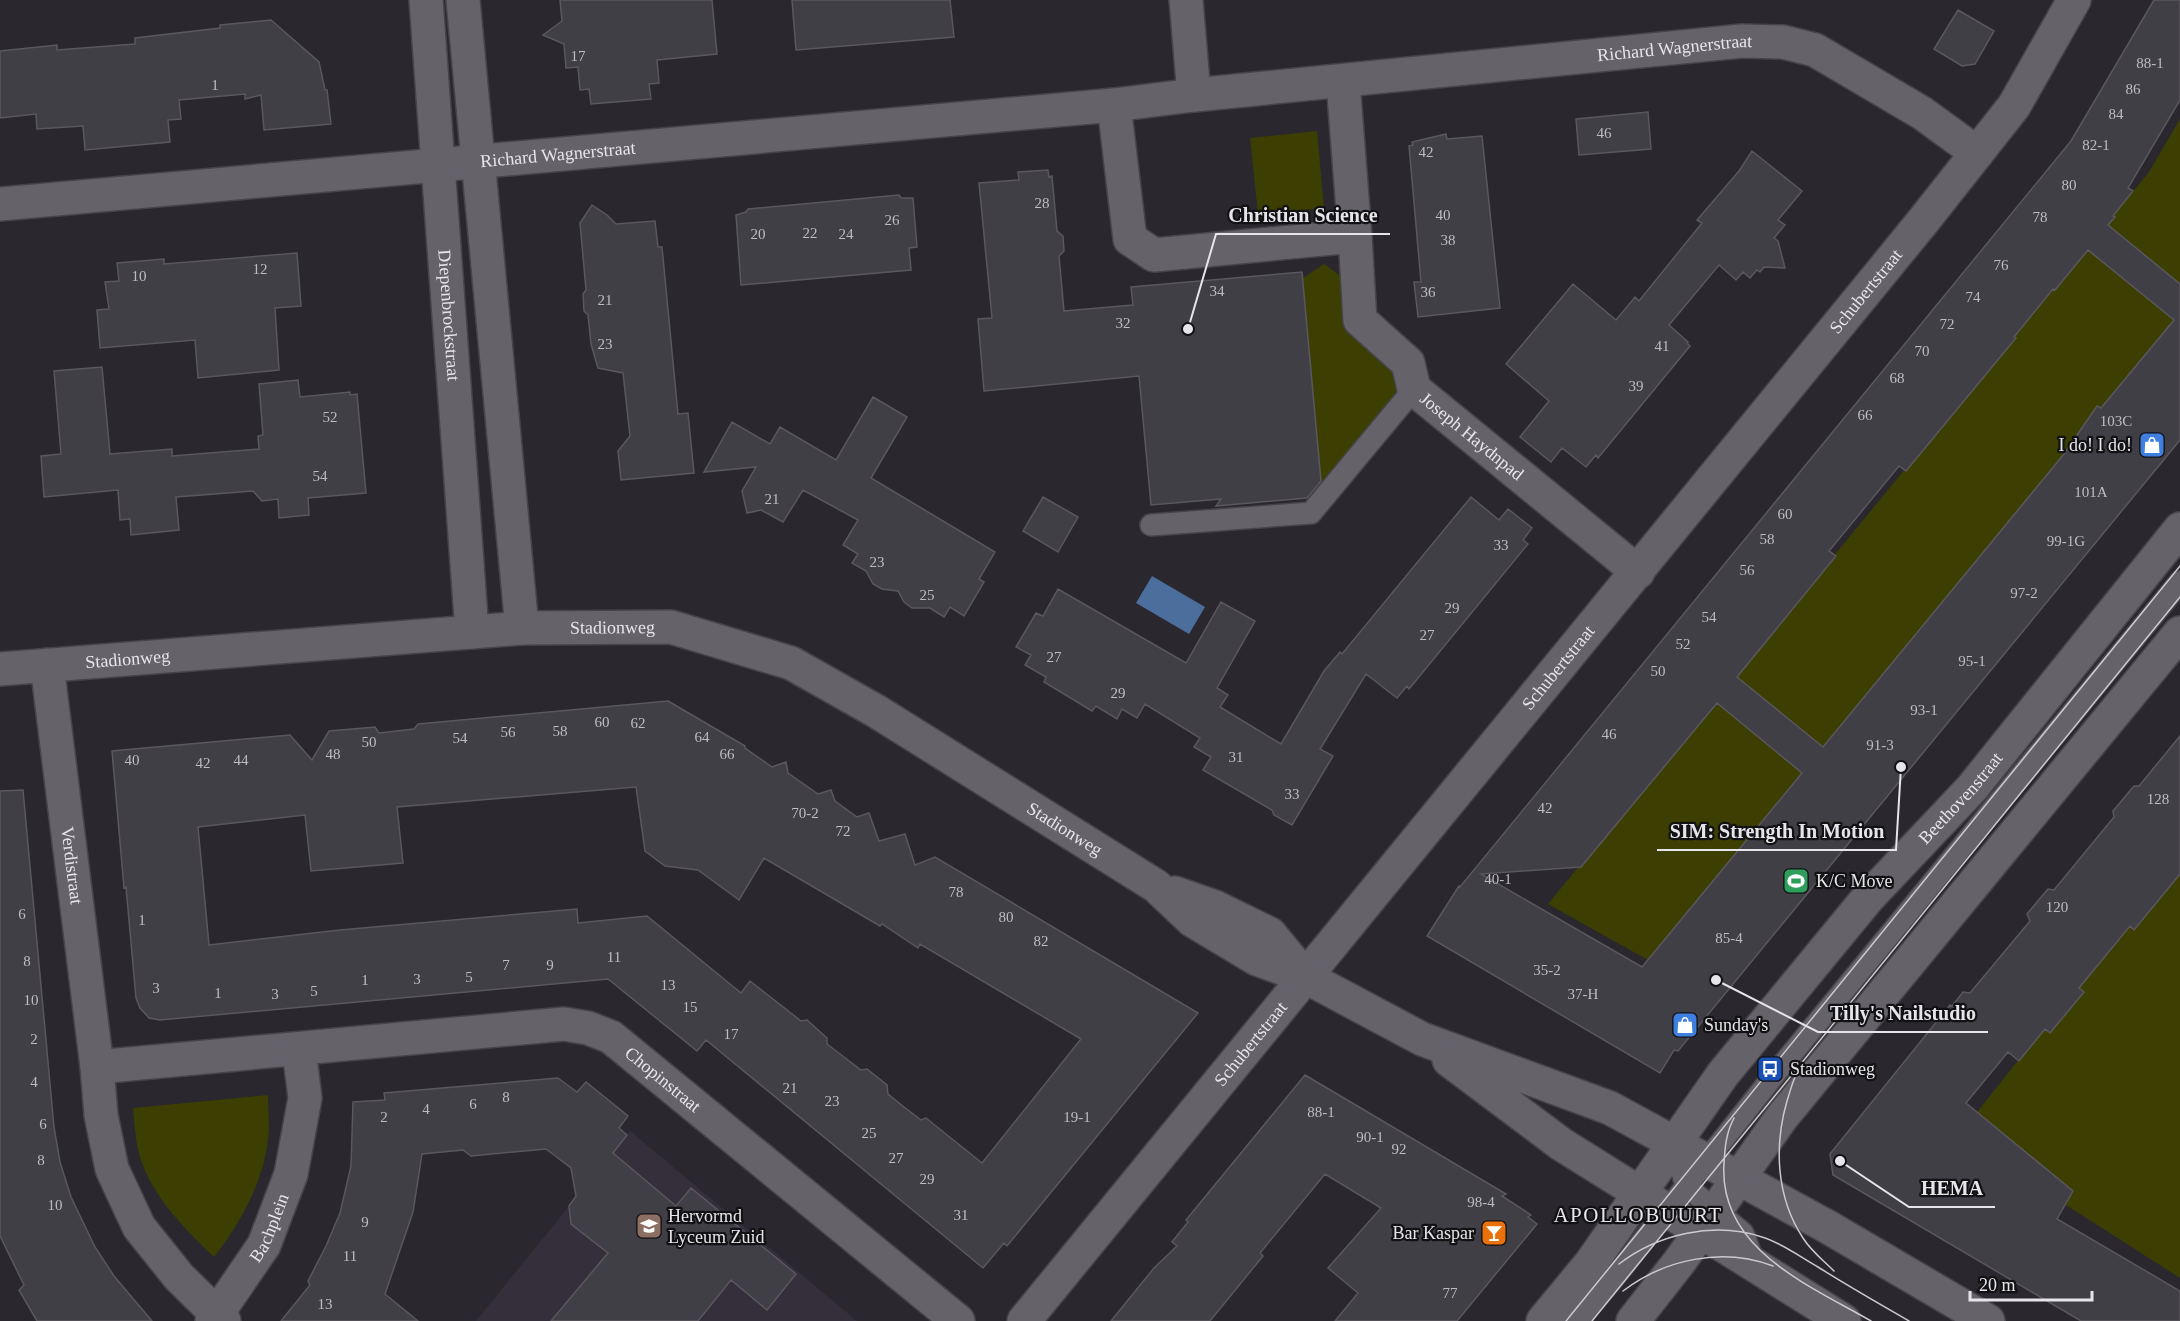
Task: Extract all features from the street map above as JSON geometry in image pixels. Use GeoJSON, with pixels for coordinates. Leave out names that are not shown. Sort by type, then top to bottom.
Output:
{"type":"FeatureCollection","features":[{"type":"Feature","properties":{"kind":"street","name":"Diepenbrockstraat"},"geometry":{"type":"LineString","coordinates":[[426,0],[472,632]]}},
{"type":"Feature","properties":{"kind":"street"},"geometry":{"type":"LineString","coordinates":[[463,0],[522,628]]}},
{"type":"Feature","properties":{"kind":"street"},"geometry":{"type":"LineString","coordinates":[[1186,0],[1194,95]]}},
{"type":"Feature","properties":{"kind":"street","name":"Schubertstraat"},"geometry":{"type":"LineString","coordinates":[[1024,1321],[1638,572],[1977,153],[2014,106],[2074,0]]}},
{"type":"Feature","properties":{"kind":"street","name":"Richard Wagnerstraat"},"geometry":{"type":"LineString","coordinates":[[0,204],[1114,105],[1194,95],[1742,41],[1783,42],[1815,50],[1922,113],[1977,153]]}},
{"type":"Feature","properties":{"kind":"street"},"geometry":{"type":"LineString","coordinates":[[1114,105],[1130,239],[1154,255],[1355,236],[1343,81]]}},
{"type":"Feature","properties":{"kind":"street","name":"Joseph Haydnpad"},"geometry":{"type":"LineString","coordinates":[[1355,236],[1360,320],[1408,363],[1414,389],[1638,572]]}},
{"type":"Feature","properties":{"kind":"street","name":"Beethovenstraat"},"geometry":{"type":"LineString","coordinates":[[1544,1321],[1591,1263],[1664,1197],[1674,1143],[1730,1065],[1867,899],[1972,788],[2180,529]]}},
{"type":"Feature","properties":{"kind":"street","name":"Stadionweg"},"geometry":{"type":"LineString","coordinates":[[0,669],[522,628],[671,627],[791,663],[876,711],[1156,886],[1215,907],[1270,934],[1306,977],[1422,1039],[1610,1108],[1828,1227],[1988,1321]]}},
{"type":"Feature","properties":{"kind":"street"},"geometry":{"type":"LineString","coordinates":[[1633,1321],[1782,1117],[2180,633]]}},
{"type":"Feature","properties":{"kind":"street","name":"Verdistraat"},"geometry":{"type":"LineString","coordinates":[[47,665],[97,1067]]}},
{"type":"Feature","properties":{"kind":"street","name":"Chopinstraat"},"geometry":{"type":"LineString","coordinates":[[299,1050],[564,1024],[588,1028],[611,1037],[958,1321]]}},
{"type":"Feature","properties":{"kind":"street","name":"Stadionweg"},"geometry":{"type":"LineString","coordinates":[[1422,1039],[1561,1144],[1708,1221],[1755,1266],[1844,1321]]}},
{"type":"Feature","properties":{"kind":"street"},"geometry":{"type":"LineString","coordinates":[[97,1067],[299,1050]]}},
{"type":"Feature","properties":{"kind":"street","name":"Bachplein"},"geometry":{"type":"LineString","coordinates":[[97,1067],[101,1115],[112,1169],[139,1227],[179,1277],[217,1319],[264,1245],[291,1174],[305,1098],[299,1050]]}},
{"type":"Feature","properties":{"kind":"lane"},"geometry":{"type":"LineString","coordinates":[[1151,525],[1311,513],[1414,389]]}},
{"type":"Feature","properties":{"kind":"lane","name":"Beethovenstraat"},"geometry":{"type":"LineString","coordinates":[[1577,1321],[1612,1280],[1664,1197],[1707,1161],[1775,1074],[2180,582]]}},
{"type":"Feature","properties":{"kind":"lane"},"geometry":{"type":"LineString","coordinates":[[1664,1197],[1674,1143]]}},
{"type":"Feature","properties":{"kind":"shaded area"},"geometry":{"type":"Polygon","coordinates":[[[2180,119],[2180,316],[1655,964],[1548,904],[2149,172],[2180,119]]]}},
{"type":"Feature","properties":{"kind":"shaded area"},"geometry":{"type":"Polygon","coordinates":[[[1317,131],[1324,208],[1258,214],[1250,138],[1317,131]]]}},
{"type":"Feature","properties":{"kind":"shaded area"},"geometry":{"type":"Polygon","coordinates":[[[1324,264],[1342,277],[1351,328],[1396,376],[1397,394],[1322,490],[1303,278],[1324,264]]]}},
{"type":"Feature","properties":{"kind":"shaded area"},"geometry":{"type":"Polygon","coordinates":[[[2180,857],[2180,1278],[1958,1136],[2180,857]]]}},
{"type":"Feature","properties":{"kind":"shaded area"},"geometry":{"type":"Polygon","coordinates":[[[268,1095],[269,1128],[264,1163],[243,1213],[214,1257],[167,1207],[148,1178],[137,1145],[133,1108],[268,1095]]]}},
{"type":"Feature","properties":{"kind":"shaded area","name":"Hervormd Lyceum Zuid"},"geometry":{"type":"Polygon","coordinates":[[[630,1131],[857,1321],[476,1321],[630,1131]]]}},
{"type":"Feature","properties":{"kind":"water"},"geometry":{"type":"Polygon","coordinates":[[[1152,576],[1205,607],[1189,634],[1136,603],[1152,576]]]}},
{"type":"Feature","properties":{"kind":"building"},"geometry":{"type":"Polygon","coordinates":[[[560,0],[712,0],[717,54],[657,60],[659,83],[649,84],[651,99],[591,104],[589,89],[580,90],[578,67],[566,68],[564,44],[543,35],[562,21],[560,0]]]}},
{"type":"Feature","properties":{"kind":"building"},"geometry":{"type":"Polygon","coordinates":[[[792,0],[950,0],[954,37],[796,50],[792,0]]]}},
{"type":"Feature","properties":{"kind":"building"},"geometry":{"type":"Polygon","coordinates":[[[2154,0],[2180,0],[2180,100],[2128,188],[2133,191],[2108,225],[2180,284],[2180,440],[1678,1051],[1674,1050],[1660,1073],[1427,936],[1459,886],[2071,141],[2154,0]],[[2088,250],[2055,290],[2053,289],[2014,337],[2016,338],[1906,471],[1899,466],[1829,551],[1836,556],[1737,677],[1823,747],[2064,454],[2097,406],[2101,408],[2174,320],[2088,250]],[[1717,703],[1581,867],[1481,874],[1642,967],[1802,773],[1717,703]]]}},
{"type":"Feature","properties":{"kind":"building"},"geometry":{"type":"Polygon","coordinates":[[[1958,10],[1994,31],[1975,64],[1962,66],[1934,49],[1958,10]]]}},
{"type":"Feature","properties":{"kind":"building"},"geometry":{"type":"Polygon","coordinates":[[[271,20],[319,62],[325,90],[327,90],[331,124],[264,130],[261,95],[245,99],[245,94],[179,100],[181,119],[168,120],[170,142],[85,150],[83,126],[37,129],[36,114],[0,118],[0,51],[57,45],[57,50],[135,44],[135,38],[271,20]]]}},
{"type":"Feature","properties":{"kind":"building"},"geometry":{"type":"Polygon","coordinates":[[[1648,112],[1651,149],[1579,155],[1576,119],[1648,112]]]}},
{"type":"Feature","properties":{"kind":"building"},"geometry":{"type":"Polygon","coordinates":[[[1446,134],[1447,139],[1482,136],[1500,308],[1418,317],[1414,282],[1421,282],[1409,146],[1413,145],[1412,142],[1446,134]]]}},
{"type":"Feature","properties":{"kind":"building"},"geometry":{"type":"Polygon","coordinates":[[[1752,151],[1802,191],[1778,220],[1785,225],[1774,238],[1778,241],[1785,268],[1764,267],[1760,272],[1757,270],[1750,278],[1743,272],[1736,280],[1719,265],[1669,325],[1690,346],[1598,458],[1596,455],[1586,467],[1562,448],[1551,462],[1520,437],[1549,401],[1506,364],[1573,284],[1616,320],[1635,297],[1639,301],[1702,223],[1697,220],[1739,171],[1752,151]]]}},
{"type":"Feature","properties":{"kind":"building"},"geometry":{"type":"Polygon","coordinates":[[[1048,170],[1049,177],[1052,176],[1057,231],[1063,236],[1064,251],[1059,256],[1064,311],[1133,305],[1131,287],[1302,272],[1321,481],[1307,498],[1216,506],[1221,499],[1151,505],[1139,376],[984,391],[978,319],[992,318],[979,183],[1019,180],[1018,172],[1048,170]]]}},
{"type":"Feature","properties":{"kind":"building"},"geometry":{"type":"Polygon","coordinates":[[[899,195],[901,198],[913,198],[917,247],[909,248],[911,270],[741,285],[736,215],[748,209],[899,195]]]}},
{"type":"Feature","properties":{"kind":"building"},"geometry":{"type":"Polygon","coordinates":[[[592,205],[616,224],[655,221],[658,247],[662,247],[678,414],[688,413],[694,473],[621,480],[618,451],[630,436],[623,373],[598,368],[591,344],[588,315],[584,311],[583,294],[586,290],[580,223],[592,205]]]}},
{"type":"Feature","properties":{"kind":"building"},"geometry":{"type":"Polygon","coordinates":[[[297,253],[301,306],[275,308],[279,370],[198,378],[195,340],[100,348],[97,310],[109,309],[105,282],[119,281],[117,263],[164,259],[164,264],[297,253]]]}},
{"type":"Feature","properties":{"kind":"building"},"geometry":{"type":"Polygon","coordinates":[[[102,367],[110,454],[172,449],[172,456],[259,449],[258,436],[263,435],[259,384],[298,380],[300,397],[350,392],[350,395],[357,394],[366,493],[308,498],[309,515],[279,518],[278,499],[262,501],[253,491],[176,497],[179,530],[131,535],[130,519],[120,520],[118,490],[44,497],[41,456],[61,454],[54,371],[102,367]]]}},
{"type":"Feature","properties":{"kind":"building"},"geometry":{"type":"Polygon","coordinates":[[[873,397],[907,417],[871,478],[995,552],[979,579],[984,582],[964,616],[950,607],[944,617],[930,608],[912,608],[904,602],[898,591],[882,589],[873,584],[866,571],[852,563],[858,554],[843,545],[858,520],[803,490],[783,522],[761,510],[747,513],[742,491],[756,467],[704,472],[732,422],[770,444],[780,427],[836,460],[873,397]]]}},
{"type":"Feature","properties":{"kind":"building"},"geometry":{"type":"Polygon","coordinates":[[[1043,497],[1078,517],[1058,552],[1023,531],[1043,497]]]}},
{"type":"Feature","properties":{"kind":"building"},"geometry":{"type":"Polygon","coordinates":[[[1471,497],[1499,520],[1508,509],[1532,528],[1523,540],[1528,544],[1409,689],[1407,686],[1397,698],[1366,674],[1320,749],[1333,756],[1292,825],[1274,815],[1272,810],[1203,770],[1211,757],[1194,747],[1200,738],[1145,704],[1137,718],[1122,709],[1117,719],[1096,706],[1092,711],[1044,682],[1046,677],[1025,665],[1031,655],[1016,647],[1036,613],[1043,616],[1058,589],[1186,663],[1221,602],[1255,621],[1217,688],[1228,695],[1220,707],[1281,744],[1324,671],[1340,652],[1342,654],[1471,497]]]}},
{"type":"Feature","properties":{"kind":"building"},"geometry":{"type":"Polygon","coordinates":[[[668,701],[745,746],[772,767],[786,762],[788,773],[818,794],[831,790],[835,801],[857,817],[869,813],[879,841],[905,834],[915,865],[935,857],[1198,1013],[1007,1246],[1004,1243],[983,1268],[706,1040],[697,1051],[608,979],[160,1020],[149,1018],[140,1008],[136,998],[112,751],[290,735],[312,760],[329,731],[375,727],[379,733],[414,729],[418,724],[668,701]],[[636,787],[397,807],[403,863],[311,871],[305,815],[198,827],[209,945],[340,930],[577,909],[578,923],[647,916],[741,993],[750,981],[801,1021],[807,1020],[827,1038],[827,1044],[861,1070],[867,1069],[887,1085],[888,1094],[921,1120],[926,1118],[982,1163],[1081,1039],[920,944],[918,948],[882,924],[880,926],[764,858],[739,900],[698,870],[665,866],[645,851],[636,787]]]}},
{"type":"Feature","properties":{"kind":"building"},"geometry":{"type":"Polygon","coordinates":[[[2180,736],[2180,874],[2134,930],[2130,926],[2079,988],[2084,992],[2050,1033],[2045,1029],[2019,1061],[2008,1052],[1966,1103],[2073,1191],[2057,1219],[2180,1291],[2180,1321],[2081,1321],[1833,1175],[1830,1154],[1950,1005],[1952,1006],[1963,992],[1970,993],[2030,921],[2027,914],[2048,889],[2054,890],[2114,817],[2113,811],[2134,786],[2139,786],[2180,736]]]}},
{"type":"Feature","properties":{"kind":"building"},"geometry":{"type":"Polygon","coordinates":[[[23,790],[54,1127],[60,1162],[71,1197],[95,1247],[114,1276],[152,1321],[37,1321],[19,1290],[24,1285],[0,1236],[0,791],[23,790]]]}},
{"type":"Feature","properties":{"kind":"building"},"geometry":{"type":"Polygon","coordinates":[[[1305,1075],[1506,1194],[1502,1196],[1531,1215],[1528,1217],[1537,1224],[1457,1321],[1335,1321],[1358,1293],[1328,1268],[1381,1208],[1325,1174],[1260,1253],[1263,1256],[1210,1321],[1111,1321],[1154,1268],[1177,1246],[1172,1242],[1188,1222],[1186,1220],[1305,1075]]]}},
{"type":"Feature","properties":{"kind":"building"},"geometry":{"type":"Polygon","coordinates":[[[558,1078],[577,1092],[586,1082],[628,1116],[619,1128],[627,1135],[613,1153],[676,1206],[691,1188],[796,1274],[767,1310],[731,1280],[698,1321],[551,1321],[608,1253],[571,1224],[569,1206],[576,1196],[571,1168],[546,1149],[471,1156],[463,1150],[422,1154],[413,1212],[385,1294],[418,1321],[281,1321],[310,1285],[308,1281],[340,1213],[351,1166],[353,1102],[385,1100],[384,1093],[558,1078]]]}},
{"type":"Feature","properties":{"kind":"tram line"},"geometry":{"type":"LineString","coordinates":[[1566,1321],[2180,566]]}},
{"type":"Feature","properties":{"kind":"tram line"},"geometry":{"type":"LineString","coordinates":[[1592,1321],[2180,597]]}},
{"type":"Feature","properties":{"kind":"tram line"},"geometry":{"type":"LineString","coordinates":[[1796,1075],[1787,1101],[1780,1136],[1780,1171],[1783,1188],[1787,1206],[1803,1238],[1834,1271]]}},
{"type":"Feature","properties":{"kind":"tram line"},"geometry":{"type":"LineString","coordinates":[[1734,1118],[1725,1146],[1724,1163],[1726,1193],[1736,1219],[1752,1241],[1772,1261],[1796,1278],[1871,1321]]}},
{"type":"Feature","properties":{"kind":"tram line"},"geometry":{"type":"LineString","coordinates":[[1619,1264],[1651,1245],[1687,1233],[1725,1230],[1744,1232],[1784,1246],[1909,1321]]}},
{"type":"Feature","properties":{"kind":"tram line"},"geometry":{"type":"LineString","coordinates":[[1623,1291],[1657,1271],[1695,1259],[1734,1257],[1773,1266]]}},
{"type":"Feature","properties":{"kind":"place","name":"Christian Science"},"geometry":{"type":"Point","coordinates":[1188,329]}},
{"type":"Feature","properties":{"kind":"place","name":"I do! I do!"},"geometry":{"type":"Point","coordinates":[2152,445]}},
{"type":"Feature","properties":{"kind":"place","name":"SIM: Strength In Motion"},"geometry":{"type":"Point","coordinates":[1901,767]}},
{"type":"Feature","properties":{"kind":"place","name":"K/C Move"},"geometry":{"type":"Point","coordinates":[1796,881]}},
{"type":"Feature","properties":{"kind":"place","name":"Tilly's Nailstudio"},"geometry":{"type":"Point","coordinates":[1716,980]}},
{"type":"Feature","properties":{"kind":"place","name":"Sunday's"},"geometry":{"type":"Point","coordinates":[1685,1025]}},
{"type":"Feature","properties":{"kind":"place","name":"Stadionweg"},"geometry":{"type":"Point","coordinates":[1770,1069]}},
{"type":"Feature","properties":{"kind":"place","name":"HEMA"},"geometry":{"type":"Point","coordinates":[1840,1161]}},
{"type":"Feature","properties":{"kind":"place","name":"Hervormd Lyceum Zuid"},"geometry":{"type":"Point","coordinates":[649,1226]}},
{"type":"Feature","properties":{"kind":"place","name":"Bar Kaspar"},"geometry":{"type":"Point","coordinates":[1494,1233]}},
{"type":"Feature","properties":{"kind":"district","name":"APOLLOBUURT"},"geometry":{"type":"Point","coordinates":[1638,1215]}}]}
